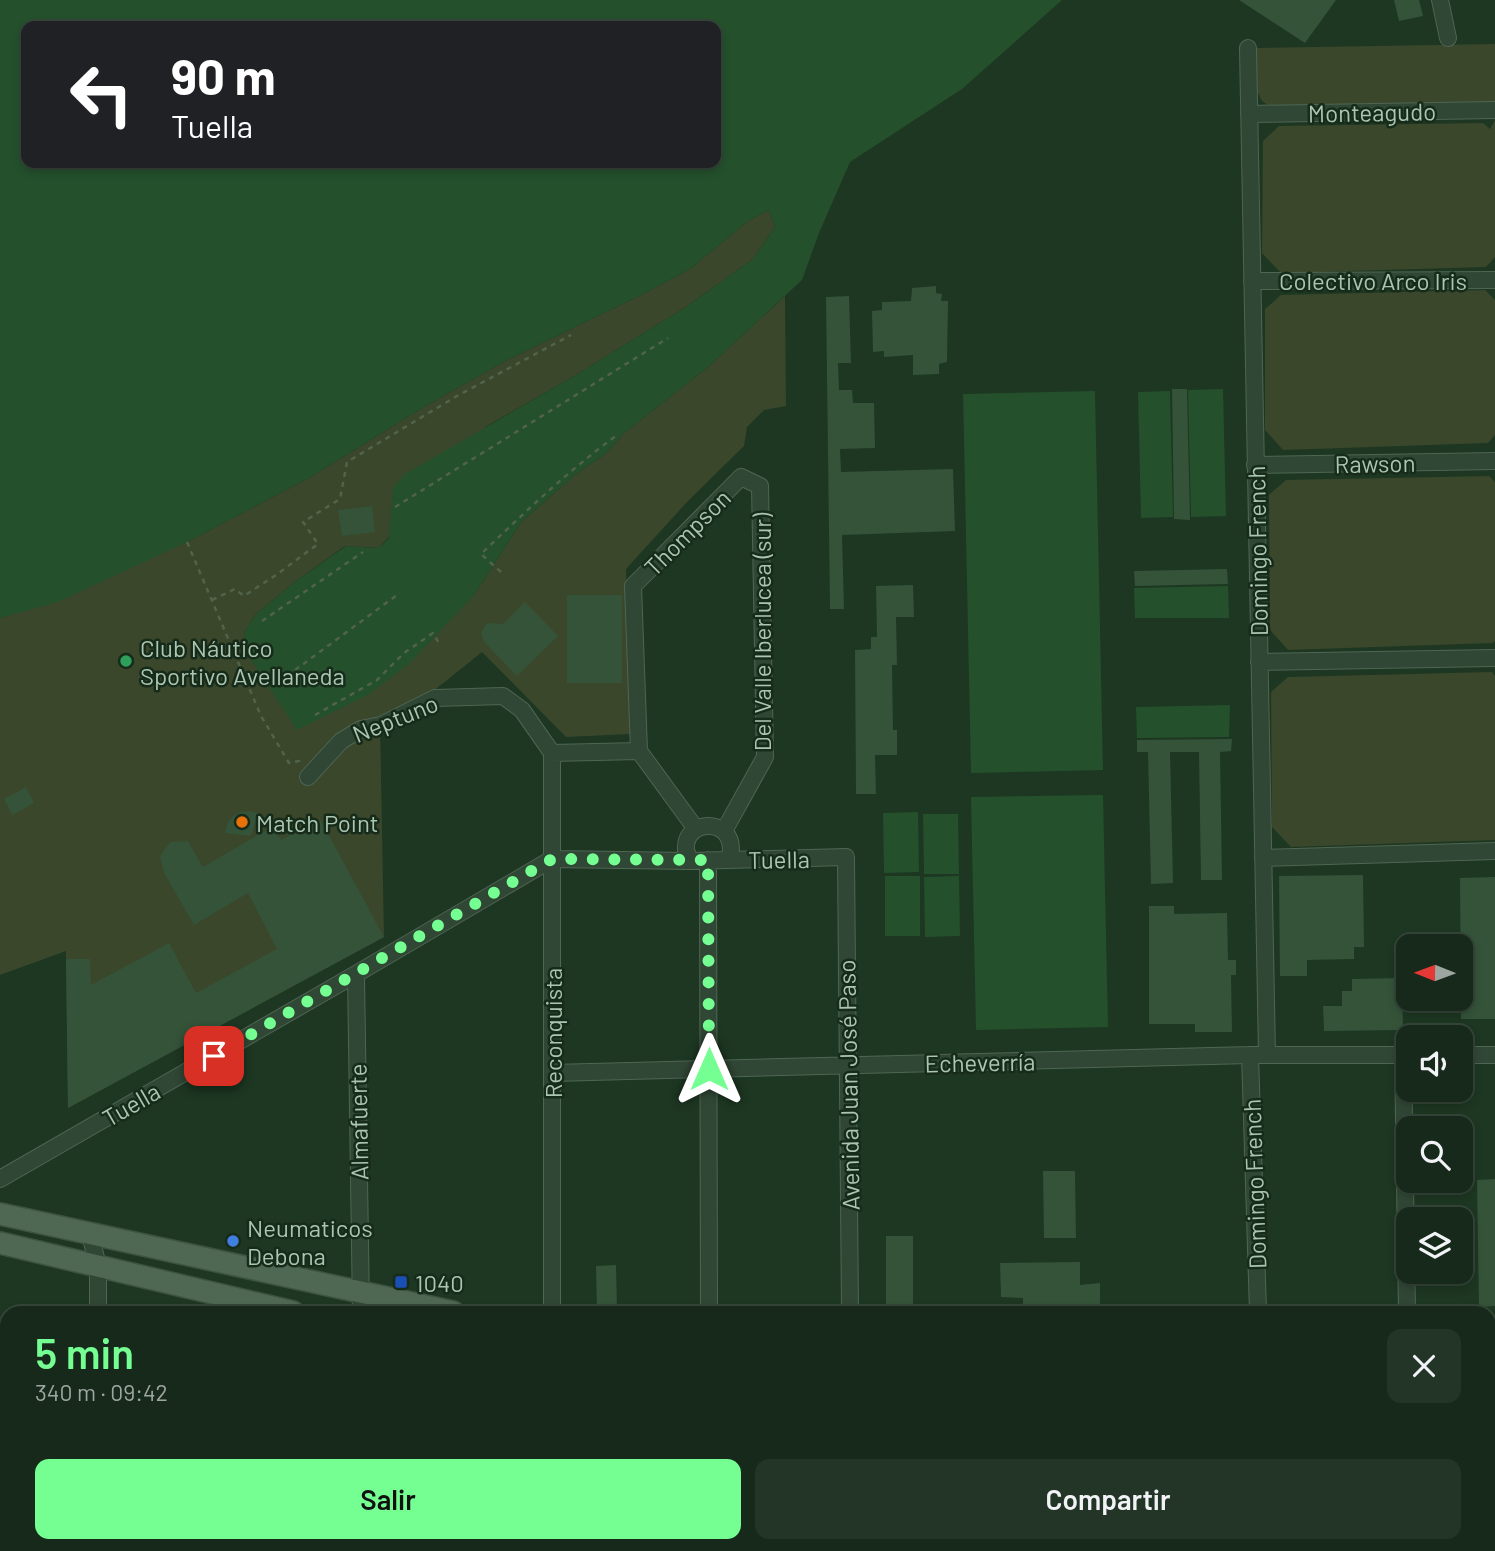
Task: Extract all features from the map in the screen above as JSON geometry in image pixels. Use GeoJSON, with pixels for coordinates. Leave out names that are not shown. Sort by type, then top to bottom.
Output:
{"type":"FeatureCollection","features":[{"type":"Feature","properties":{"kind":"main road"},"geometry":{"type":"LineString","coordinates":[[0,1214],[361,1302],[398,1306]]}},
{"type":"Feature","properties":{"kind":"main road"},"geometry":{"type":"LineString","coordinates":[[0,1243],[268,1306]]}},
{"type":"Feature","properties":{"kind":"street"},"geometry":{"type":"LineString","coordinates":[[1440,0],[1448,38]]}},
{"type":"Feature","properties":{"kind":"street","name":"Domingo French"},"geometry":{"type":"LineString","coordinates":[[1248,48],[1266,1055]]}},
{"type":"Feature","properties":{"kind":"street","name":"Monteagudo"},"geometry":{"type":"LineString","coordinates":[[1249,114],[1495,110]]}},
{"type":"Feature","properties":{"kind":"street","name":"Colectivo Arco Iris"},"geometry":{"type":"LineString","coordinates":[[1252,281],[1495,280]]}},
{"type":"Feature","properties":{"kind":"street","name":"Rawson"},"geometry":{"type":"LineString","coordinates":[[1255,465],[1495,460]]}},
{"type":"Feature","properties":{"kind":"street","name":"Thompson"},"geometry":{"type":"LineString","coordinates":[[639,751],[633,586],[741,477]]}},
{"type":"Feature","properties":{"kind":"street","name":"Del Valle Iberlucea (sur)"},"geometry":{"type":"LineString","coordinates":[[724,831],[765,757],[760,486],[741,477]]}},
{"type":"Feature","properties":{"kind":"street"},"geometry":{"type":"LineString","coordinates":[[1259,662],[1495,658]]}},
{"type":"Feature","properties":{"kind":"street","name":"Neptuno"},"geometry":{"type":"LineString","coordinates":[[308,777],[341,741],[362,729],[381,725],[435,698],[503,696],[522,710],[552,752]]}},
{"type":"Feature","properties":{"kind":"street"},"geometry":{"type":"LineString","coordinates":[[552,752],[639,751],[696,830]]}},
{"type":"Feature","properties":{"kind":"street","name":"Reconquista"},"geometry":{"type":"LineString","coordinates":[[552,752],[552,1306]]}},
{"type":"Feature","properties":{"kind":"street"},"geometry":{"type":"LineString","coordinates":[[690,861],[686,850],[688,838],[696,830],[710,825],[724,831],[730,840],[732,850],[729,860]]}},
{"type":"Feature","properties":{"kind":"street"},"geometry":{"type":"LineString","coordinates":[[1263,858],[1495,851]]}},
{"type":"Feature","properties":{"kind":"street","name":"Tuella"},"geometry":{"type":"LineString","coordinates":[[0,1179],[552,859],[690,861],[846,857]]}},
{"type":"Feature","properties":{"kind":"street","name":"Avenida Juan José Paso"},"geometry":{"type":"LineString","coordinates":[[846,857],[850,1306]]}},
{"type":"Feature","properties":{"kind":"street"},"geometry":{"type":"LineString","coordinates":[[708,860],[709,1306]]}},
{"type":"Feature","properties":{"kind":"street","name":"Almafuerte"},"geometry":{"type":"LineString","coordinates":[[356,974],[361,1302]]}},
{"type":"Feature","properties":{"kind":"street","name":"Domingo French"},"geometry":{"type":"LineString","coordinates":[[1250,1055],[1258,1306]]}},
{"type":"Feature","properties":{"kind":"street","name":"Echeverría"},"geometry":{"type":"LineString","coordinates":[[552,1073],[1250,1055],[1396,1055]]}},
{"type":"Feature","properties":{"kind":"street"},"geometry":{"type":"LineString","coordinates":[[1473,1055],[1495,1055]]}},
{"type":"Feature","properties":{"kind":"street"},"geometry":{"type":"LineString","coordinates":[[1406,1102],[1407,1306]]}},
{"type":"Feature","properties":{"kind":"street"},"geometry":{"type":"LineString","coordinates":[[90,1234],[98,1266],[98,1306]]}},
{"type":"Feature","properties":{"kind":"path"},"geometry":{"type":"LineString","coordinates":[[212,600],[234,589],[244,596],[318,544],[303,522],[340,499],[347,462],[457,396],[571,335]]}},
{"type":"Feature","properties":{"kind":"path"},"geometry":{"type":"LineString","coordinates":[[395,507],[668,338]]}},
{"type":"Feature","properties":{"kind":"path"},"geometry":{"type":"LineString","coordinates":[[501,572],[481,554],[574,468],[617,435]]}},
{"type":"Feature","properties":{"kind":"path"},"geometry":{"type":"LineString","coordinates":[[187,542],[261,716],[289,763],[299,761],[308,777]]}},
{"type":"Feature","properties":{"kind":"path"},"geometry":{"type":"LineString","coordinates":[[262,621],[363,552]]}},
{"type":"Feature","properties":{"kind":"path"},"geometry":{"type":"LineString","coordinates":[[287,676],[397,595]]}},
{"type":"Feature","properties":{"kind":"path"},"geometry":{"type":"LineString","coordinates":[[315,715],[377,680],[404,653],[433,633],[440,645]]}},
{"type":"Feature","properties":{"kind":"shaded area"},"geometry":{"type":"Polygon","coordinates":[[[0,0],[1062,0],[962,89],[850,162],[802,280],[709,366],[623,434],[605,454],[576,474],[522,521],[474,595],[409,664],[368,695],[297,730],[250,658],[244,633],[256,614],[296,581],[346,546],[379,548],[389,538],[393,488],[405,474],[576,375],[686,307],[753,259],[775,227],[769,210],[748,221],[690,269],[505,361],[422,408],[309,478],[187,542],[58,602],[0,618],[0,0]]]}},
{"type":"Feature","properties":{"kind":"shaded area"},"geometry":{"type":"Polygon","coordinates":[[[1495,44],[1495,103],[1271,107],[1262,101],[1257,91],[1257,48],[1495,44]]]}},
{"type":"Feature","properties":{"kind":"shaded area"},"geometry":{"type":"Polygon","coordinates":[[[1495,120],[1495,257],[1486,267],[1281,273],[1262,253],[1263,141],[1279,126],[1483,123],[1490,129],[1495,120]]]}},
{"type":"Feature","properties":{"kind":"shaded area","name":"Club Náutico Sportivo Avellaneda"},"geometry":{"type":"Polygon","coordinates":[[[769,210],[775,227],[753,259],[686,307],[487,426],[379,548],[345,546],[256,614],[244,633],[250,658],[265,680],[474,595],[522,521],[576,474],[605,454],[623,434],[709,366],[785,296],[786,406],[764,410],[747,427],[744,446],[687,502],[626,569],[630,734],[566,737],[482,652],[431,693],[380,721],[384,937],[68,1108],[66,951],[0,975],[0,618],[187,542],[309,478],[422,408],[505,361],[690,269],[748,221],[769,210]]]}},
{"type":"Feature","properties":{"kind":"shaded area"},"geometry":{"type":"Polygon","coordinates":[[[1485,290],[1495,300],[1495,435],[1488,443],[1283,450],[1265,430],[1265,309],[1281,295],[1485,290]]]}},
{"type":"Feature","properties":{"kind":"shaded area"},"geometry":{"type":"Polygon","coordinates":[[[1223,389],[1226,516],[1191,517],[1188,390],[1223,389]]]}},
{"type":"Feature","properties":{"kind":"shaded area"},"geometry":{"type":"Polygon","coordinates":[[[1095,391],[1103,770],[971,773],[963,394],[1095,391]]]}},
{"type":"Feature","properties":{"kind":"shaded area"},"geometry":{"type":"Polygon","coordinates":[[[1170,391],[1173,517],[1141,518],[1138,392],[1170,391]]]}},
{"type":"Feature","properties":{"kind":"shaded area"},"geometry":{"type":"Polygon","coordinates":[[[1489,476],[1495,482],[1493,643],[1288,650],[1270,630],[1269,495],[1286,480],[1489,476]]]}},
{"type":"Feature","properties":{"kind":"shaded area"},"geometry":{"type":"Polygon","coordinates":[[[1228,586],[1229,618],[1135,618],[1134,588],[1228,586]]]}},
{"type":"Feature","properties":{"kind":"shaded area"},"geometry":{"type":"Polygon","coordinates":[[[1492,672],[1495,676],[1495,840],[1291,847],[1272,827],[1271,692],[1288,677],[1492,672]]]}},
{"type":"Feature","properties":{"kind":"shaded area"},"geometry":{"type":"Polygon","coordinates":[[[1230,705],[1229,737],[1137,738],[1136,707],[1230,705]]]}},
{"type":"Feature","properties":{"kind":"shaded area"},"geometry":{"type":"Polygon","coordinates":[[[1103,795],[1108,1027],[976,1030],[971,797],[1103,795]]]}},
{"type":"Feature","properties":{"kind":"shaded area"},"geometry":{"type":"Polygon","coordinates":[[[918,812],[919,872],[884,873],[883,813],[918,812]]]}},
{"type":"Feature","properties":{"kind":"shaded area"},"geometry":{"type":"Polygon","coordinates":[[[923,814],[958,814],[959,874],[924,874],[923,814]]]}},
{"type":"Feature","properties":{"kind":"shaded area"},"geometry":{"type":"Polygon","coordinates":[[[885,876],[920,876],[920,936],[885,936],[885,876]]]}},
{"type":"Feature","properties":{"kind":"shaded area"},"geometry":{"type":"Polygon","coordinates":[[[959,876],[960,936],[925,937],[924,877],[959,876]]]}},
{"type":"Feature","properties":{"kind":"building"},"geometry":{"type":"Polygon","coordinates":[[[1239,0],[1336,0],[1305,43],[1239,0]]]}},
{"type":"Feature","properties":{"kind":"building"},"geometry":{"type":"Polygon","coordinates":[[[1394,0],[1419,0],[1423,16],[1399,21],[1394,0]]]}},
{"type":"Feature","properties":{"kind":"building"},"geometry":{"type":"Polygon","coordinates":[[[936,286],[936,293],[942,294],[941,301],[948,301],[947,362],[939,364],[939,374],[913,375],[913,355],[884,357],[884,351],[873,352],[872,311],[882,310],[882,302],[911,301],[912,288],[936,286]]]}},
{"type":"Feature","properties":{"kind":"building"},"geometry":{"type":"Polygon","coordinates":[[[849,296],[851,363],[838,363],[839,390],[852,390],[853,403],[874,403],[875,448],[840,449],[841,472],[953,469],[955,531],[842,535],[844,609],[830,609],[826,297],[849,296]]]}},
{"type":"Feature","properties":{"kind":"building"},"geometry":{"type":"Polygon","coordinates":[[[1172,389],[1187,389],[1190,520],[1174,519],[1172,389]]]}},
{"type":"Feature","properties":{"kind":"building"},"geometry":{"type":"Polygon","coordinates":[[[372,506],[375,532],[342,536],[338,510],[372,506]]]}},
{"type":"Feature","properties":{"kind":"building"},"geometry":{"type":"Polygon","coordinates":[[[1227,569],[1228,584],[1135,586],[1134,571],[1227,569]]]}},
{"type":"Feature","properties":{"kind":"building"},"geometry":{"type":"Polygon","coordinates":[[[913,585],[914,617],[896,617],[897,665],[892,665],[893,730],[897,730],[897,755],[875,755],[876,794],[856,794],[855,650],[871,649],[871,637],[877,637],[876,586],[913,585]]]}},
{"type":"Feature","properties":{"kind":"building"},"geometry":{"type":"Polygon","coordinates":[[[567,595],[622,595],[622,683],[567,683],[567,595]]]}},
{"type":"Feature","properties":{"kind":"building"},"geometry":{"type":"Polygon","coordinates":[[[525,602],[558,636],[517,676],[484,642],[481,633],[486,624],[503,624],[525,602]]]}},
{"type":"Feature","properties":{"kind":"building"},"geometry":{"type":"Polygon","coordinates":[[[1232,739],[1231,751],[1220,752],[1222,880],[1201,880],[1199,752],[1170,752],[1173,883],[1151,884],[1148,752],[1137,752],[1137,740],[1232,739]]]}},
{"type":"Feature","properties":{"kind":"building"},"geometry":{"type":"Polygon","coordinates":[[[26,787],[34,803],[12,815],[4,799],[26,787]]]}},
{"type":"Feature","properties":{"kind":"building"},"geometry":{"type":"Polygon","coordinates":[[[249,811],[258,813],[251,836],[225,833],[232,817],[249,811]]]}},
{"type":"Feature","properties":{"kind":"building"},"geometry":{"type":"Polygon","coordinates":[[[320,819],[384,937],[68,1108],[66,959],[90,959],[91,985],[169,943],[196,993],[277,949],[248,893],[194,925],[164,873],[160,856],[170,842],[188,841],[203,867],[273,826],[281,840],[320,819]]]}},
{"type":"Feature","properties":{"kind":"building"},"geometry":{"type":"Polygon","coordinates":[[[1363,875],[1364,947],[1354,947],[1354,959],[1307,960],[1307,976],[1280,976],[1279,876],[1363,875]]]}},
{"type":"Feature","properties":{"kind":"building"},"geometry":{"type":"Polygon","coordinates":[[[1495,877],[1495,1019],[1461,1019],[1461,1012],[1474,1012],[1474,934],[1460,934],[1460,878],[1495,877]]]}},
{"type":"Feature","properties":{"kind":"building"},"geometry":{"type":"Polygon","coordinates":[[[1149,906],[1174,906],[1174,914],[1227,913],[1228,960],[1236,960],[1236,975],[1231,975],[1232,1032],[1195,1032],[1195,1024],[1149,1024],[1149,906]]]}},
{"type":"Feature","properties":{"kind":"building"},"geometry":{"type":"Polygon","coordinates":[[[1396,978],[1396,1012],[1403,1012],[1403,1025],[1396,1025],[1396,1030],[1324,1031],[1323,1006],[1342,1006],[1342,991],[1352,991],[1352,979],[1396,978]]]}},
{"type":"Feature","properties":{"kind":"building"},"geometry":{"type":"Polygon","coordinates":[[[1043,1171],[1075,1171],[1076,1238],[1044,1238],[1043,1171]]]}},
{"type":"Feature","properties":{"kind":"building"},"geometry":{"type":"Polygon","coordinates":[[[1495,1179],[1495,1306],[1479,1306],[1477,1180],[1495,1179]]]}},
{"type":"Feature","properties":{"kind":"building"},"geometry":{"type":"Polygon","coordinates":[[[886,1236],[913,1236],[913,1306],[886,1306],[886,1236]]]}},
{"type":"Feature","properties":{"kind":"building"},"geometry":{"type":"Polygon","coordinates":[[[1080,1262],[1080,1285],[1100,1283],[1100,1306],[1023,1306],[1023,1298],[1001,1297],[1000,1263],[1080,1262]]]}},
{"type":"Feature","properties":{"kind":"building"},"geometry":{"type":"Polygon","coordinates":[[[616,1265],[617,1306],[597,1306],[596,1266],[616,1265]]]}},
{"type":"Feature","properties":{"kind":"place","name":"Club Náutico Sportivo Avellaneda"},"geometry":{"type":"Point","coordinates":[126,661]}},
{"type":"Feature","properties":{"kind":"place","name":"Match Point"},"geometry":{"type":"Point","coordinates":[242,822]}},
{"type":"Feature","properties":{"kind":"place","name":"Neumaticos Debona"},"geometry":{"type":"Point","coordinates":[233,1241]}},
{"type":"Feature","properties":{"kind":"place","name":"1040"},"geometry":{"type":"Point","coordinates":[401,1282]}},
{"type":"Feature","properties":{"kind":"route"},"geometry":{"type":"LineString","coordinates":[[214,1056],[552,859],[708,860],[709,1069]]}}]}
